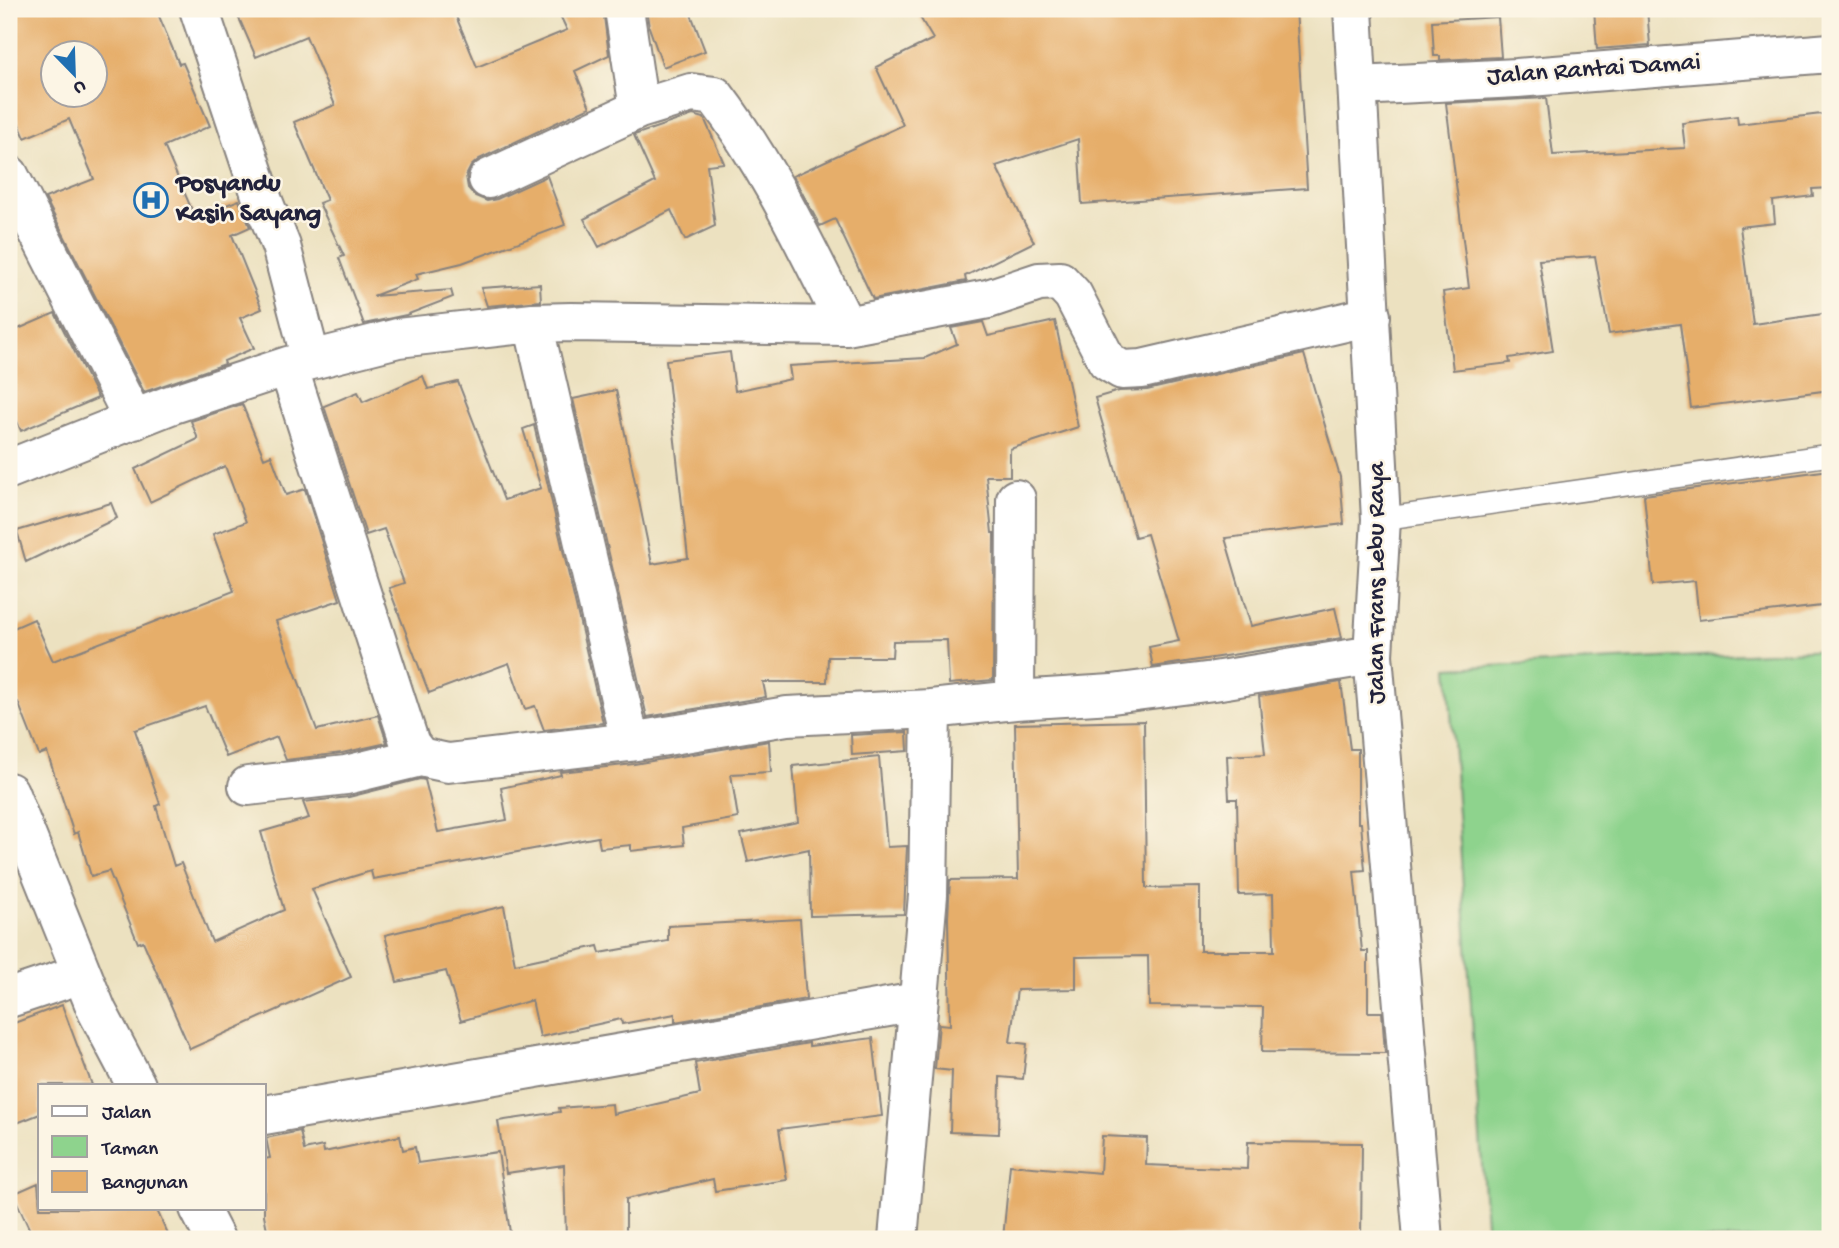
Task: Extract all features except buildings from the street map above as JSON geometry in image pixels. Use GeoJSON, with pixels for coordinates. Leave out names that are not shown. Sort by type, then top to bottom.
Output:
{"type":"FeatureCollection","features":[{"type":"Feature","properties":{"kind":"street"},"geometry":{"type":"LineString","coordinates":[[199,9],[263,201],[281,246],[300,363],[410,744],[420,757]]}},
{"type":"Feature","properties":{"kind":"street"},"geometry":{"type":"LineString","coordinates":[[624,9],[639,109]]}},
{"type":"Feature","properties":{"kind":"street","name":"Jalan Frans Lebu Raya"},"geometry":{"type":"LineString","coordinates":[[1353,9],[1381,519],[1373,655],[1423,1239]]}},
{"type":"Feature","properties":{"kind":"street","name":"Jalan Rantai Damai"},"geometry":{"type":"LineString","coordinates":[[1358,86],[1517,78],[1830,53]]}},
{"type":"Feature","properties":{"kind":"street"},"geometry":{"type":"LineString","coordinates":[[488,179],[639,109],[691,93],[715,96],[742,131],[792,219],[846,326]]}},
{"type":"Feature","properties":{"kind":"street"},"geometry":{"type":"LineString","coordinates":[[9,175],[134,420]]}},
{"type":"Feature","properties":{"kind":"street"},"geometry":{"type":"LineString","coordinates":[[9,469],[170,405],[300,363],[398,338],[533,323],[570,322],[846,326],[988,299],[1039,282],[1060,281],[1073,295],[1107,361],[1122,370],[1142,369],[1371,316]]}},
{"type":"Feature","properties":{"kind":"street"},"geometry":{"type":"LineString","coordinates":[[533,323],[629,742]]}},
{"type":"Feature","properties":{"kind":"street"},"geometry":{"type":"LineString","coordinates":[[1015,700],[1016,499]]}},
{"type":"Feature","properties":{"kind":"street"},"geometry":{"type":"LineString","coordinates":[[248,786],[346,775],[420,757],[448,763],[629,742],[787,716],[931,709],[1112,694],[1214,681],[1373,655]]}},
{"type":"Feature","properties":{"kind":"street"},"geometry":{"type":"LineString","coordinates":[[898,1239],[928,895],[931,709]]}},
{"type":"Feature","properties":{"kind":"street"},"geometry":{"type":"LineString","coordinates":[[9,792],[97,1012],[135,1084]]}},
{"type":"Feature","properties":{"kind":"street"},"geometry":{"type":"LineString","coordinates":[[9,998],[81,974]]}},
{"type":"Feature","properties":{"kind":"street"},"geometry":{"type":"LineString","coordinates":[[266,1115],[917,1002]]}},
{"type":"Feature","properties":{"kind":"street"},"geometry":{"type":"LineString","coordinates":[[200,1210],[215,1239]]}},
{"type":"Feature","properties":{"kind":"lane"},"geometry":{"type":"LineString","coordinates":[[1381,519],[1830,455]]}},
{"type":"Feature","properties":{"kind":"green space"},"geometry":{"type":"Polygon","coordinates":[[[1830,650],[1830,1239],[1487,1239],[1448,668],[1830,650]]]}},
{"type":"Feature","properties":{"kind":"place","name":"Posyandu Kasih Sayang"},"geometry":{"type":"Point","coordinates":[151,200]}}]}
